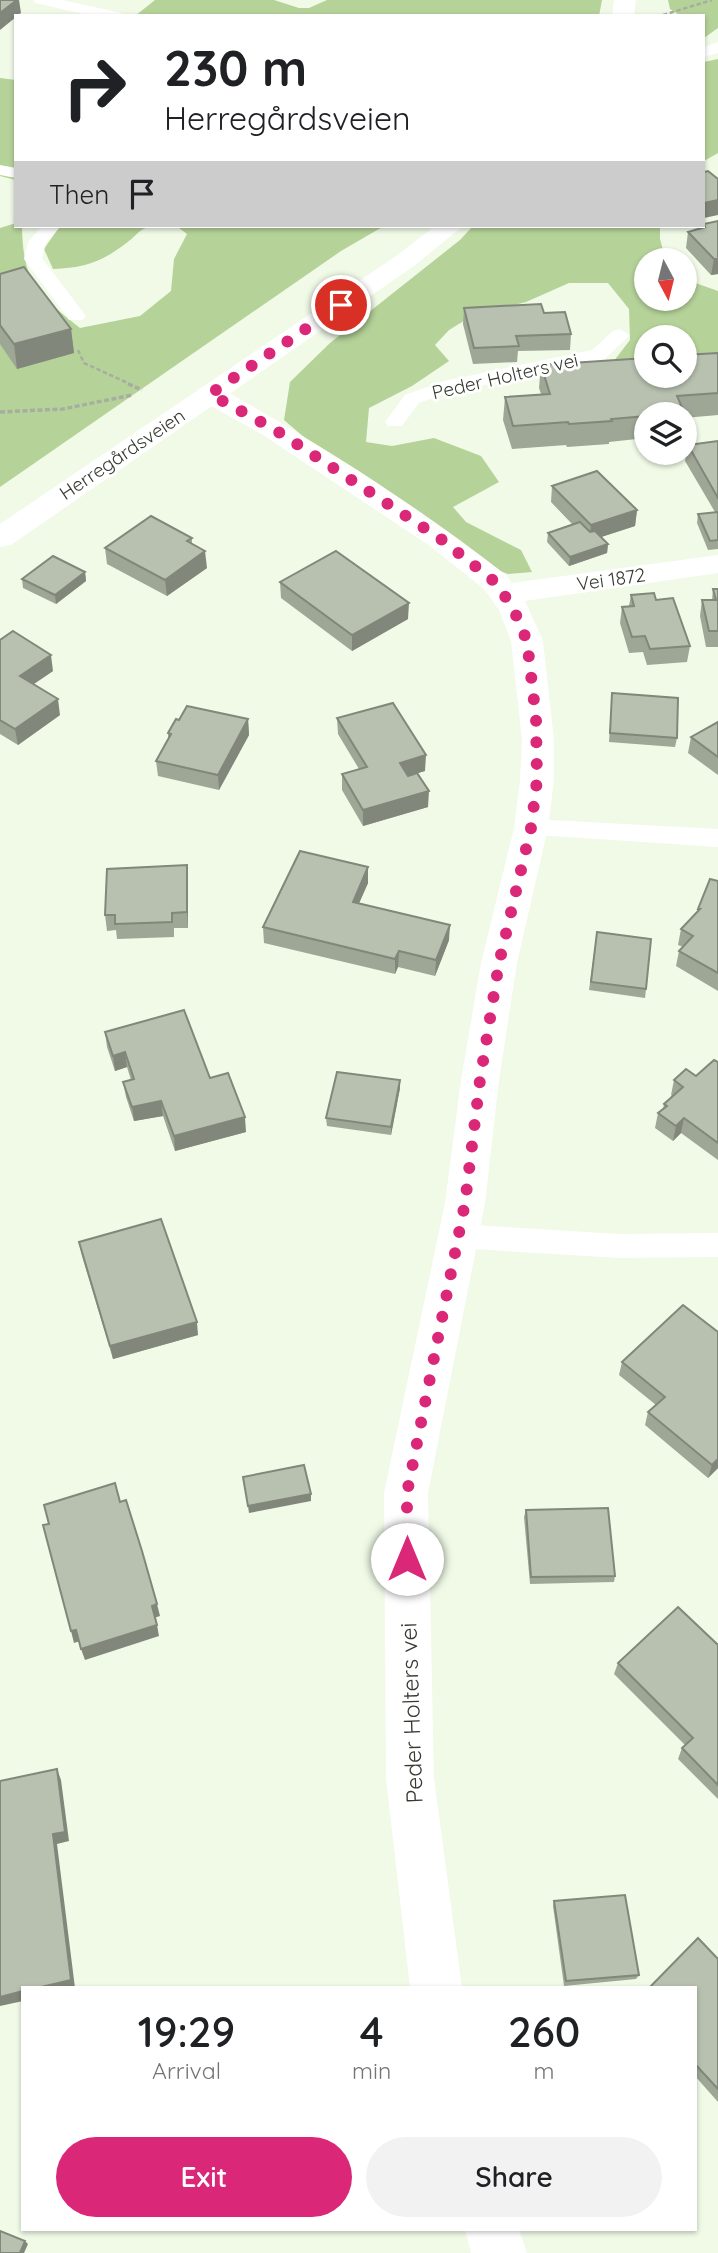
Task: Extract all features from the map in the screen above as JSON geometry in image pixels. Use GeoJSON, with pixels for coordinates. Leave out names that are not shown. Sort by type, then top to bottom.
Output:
{"type":"FeatureCollection","features":[{"type":"Feature","properties":{"kind":"street","name":"Herregårdsveien"},"geometry":{"type":"LineString","coordinates":[[0,538],[405,261],[447,228]]}},
{"type":"Feature","properties":{"kind":"street","name":"Peder Holters vei"},"geometry":{"type":"LineString","coordinates":[[210,394],[274,429],[441,539],[495,582],[513,608],[527,641],[536,718],[537,780],[531,828],[499,963],[480,1080],[465,1203],[407,1493],[410,1778],[436,1986]]}},
{"type":"Feature","properties":{"kind":"street","name":"Vei 1872"},"geometry":{"type":"LineString","coordinates":[[503,594],[718,564]]}},
{"type":"Feature","properties":{"kind":"street"},"geometry":{"type":"LineString","coordinates":[[492,2231],[499,2253]]}},
{"type":"Feature","properties":{"kind":"lane"},"geometry":{"type":"LineString","coordinates":[[41,0],[106,14]]}},
{"type":"Feature","properties":{"kind":"lane"},"geometry":{"type":"LineString","coordinates":[[50,228],[37,242],[33,259],[76,316]]}},
{"type":"Feature","properties":{"kind":"lane","name":"Peder Holters vei"},"geometry":{"type":"LineString","coordinates":[[395,422],[411,399],[444,387],[598,355],[620,335]]}},
{"type":"Feature","properties":{"kind":"lane"},"geometry":{"type":"LineString","coordinates":[[531,828],[718,838]]}},
{"type":"Feature","properties":{"kind":"lane"},"geometry":{"type":"LineString","coordinates":[[457,1236],[619,1246],[718,1245]]}},
{"type":"Feature","properties":{"kind":"path"},"geometry":{"type":"LineString","coordinates":[[666,14],[712,0]]}},
{"type":"Feature","properties":{"kind":"path"},"geometry":{"type":"LineString","coordinates":[[0,412],[63,409],[146,393],[84,363],[78,349],[76,316]]}},
{"type":"Feature","properties":{"kind":"green space"},"geometry":{"type":"Polygon","coordinates":[[[155,0],[274,0],[299,8],[309,8],[327,0],[602,0],[599,14],[138,14],[155,0]]]}},
{"type":"Feature","properties":{"kind":"green space"},"geometry":{"type":"Polygon","coordinates":[[[668,0],[718,0],[718,28],[705,37],[705,14],[678,14],[670,9],[668,0]]]}},
{"type":"Feature","properties":{"kind":"green space"},"geometry":{"type":"Polygon","coordinates":[[[718,59],[718,153],[705,160],[705,62],[718,59]]]}},
{"type":"Feature","properties":{"kind":"green space"},"geometry":{"type":"Polygon","coordinates":[[[0,78],[14,80],[14,180],[0,176],[0,78]]]}},
{"type":"Feature","properties":{"kind":"green space"},"geometry":{"type":"Polygon","coordinates":[[[14,224],[14,228],[22,228],[25,261],[35,286],[53,306],[80,328],[140,316],[171,291],[174,259],[187,234],[179,228],[381,228],[341,251],[0,487],[0,228],[14,224]]]}},
{"type":"Feature","properties":{"kind":"green space"},"geometry":{"type":"Polygon","coordinates":[[[59,228],[146,228],[116,250],[82,266],[53,269],[44,249],[59,228]]]}},
{"type":"Feature","properties":{"kind":"green space"},"geometry":{"type":"Polygon","coordinates":[[[471,228],[660,228],[662,248],[634,248],[634,312],[696,312],[697,284],[718,291],[718,362],[697,364],[697,325],[634,325],[634,371],[610,366],[630,340],[629,309],[608,283],[569,283],[526,302],[472,316],[449,330],[435,345],[449,361],[412,386],[369,408],[366,442],[392,446],[434,438],[481,456],[499,482],[453,507],[466,522],[521,550],[532,572],[508,574],[481,564],[318,449],[284,420],[290,382],[330,343],[460,240],[471,228]]]}},
{"type":"Feature","properties":{"kind":"building"},"geometry":{"type":"Polygon","coordinates":[[[0,0],[17,0],[0,13],[0,0]]]}},
{"type":"Feature","properties":{"kind":"building"},"geometry":{"type":"Polygon","coordinates":[[[708,171],[718,179],[718,200],[705,203],[705,172],[708,171]]]}},
{"type":"Feature","properties":{"kind":"building"},"geometry":{"type":"Polygon","coordinates":[[[718,221],[718,259],[714,259],[688,232],[705,228],[705,224],[718,221]]]}},
{"type":"Feature","properties":{"kind":"building"},"geometry":{"type":"Polygon","coordinates":[[[24,267],[71,329],[14,344],[0,325],[0,274],[24,267]]]}},
{"type":"Feature","properties":{"kind":"building"},"geometry":{"type":"Polygon","coordinates":[[[541,304],[544,313],[565,312],[571,334],[516,336],[519,346],[474,348],[464,308],[541,304]]]}},
{"type":"Feature","properties":{"kind":"building"},"geometry":{"type":"Polygon","coordinates":[[[718,353],[718,393],[677,396],[680,402],[634,402],[634,417],[611,419],[612,421],[513,426],[505,397],[550,394],[541,365],[634,359],[634,388],[697,388],[697,354],[718,353]]]}},
{"type":"Feature","properties":{"kind":"building"},"geometry":{"type":"Polygon","coordinates":[[[718,441],[718,498],[697,461],[697,444],[718,441]]]}},
{"type":"Feature","properties":{"kind":"building"},"geometry":{"type":"Polygon","coordinates":[[[597,471],[637,510],[591,525],[552,486],[597,471]]]}},
{"type":"Feature","properties":{"kind":"building"},"geometry":{"type":"Polygon","coordinates":[[[718,512],[718,540],[710,541],[698,514],[718,512]]]}},
{"type":"Feature","properties":{"kind":"building"},"geometry":{"type":"Polygon","coordinates":[[[151,516],[192,538],[187,541],[205,551],[165,580],[105,548],[151,516]]]}},
{"type":"Feature","properties":{"kind":"building"},"geometry":{"type":"Polygon","coordinates":[[[580,522],[590,532],[595,531],[608,544],[570,557],[548,533],[580,522]]]}},
{"type":"Feature","properties":{"kind":"building"},"geometry":{"type":"Polygon","coordinates":[[[336,551],[409,603],[352,635],[280,582],[336,551]]]}},
{"type":"Feature","properties":{"kind":"building"},"geometry":{"type":"Polygon","coordinates":[[[53,556],[85,572],[55,595],[22,579],[53,556]]]}},
{"type":"Feature","properties":{"kind":"building"},"geometry":{"type":"Polygon","coordinates":[[[713,589],[718,589],[718,631],[709,631],[702,600],[716,600],[713,589]]]}},
{"type":"Feature","properties":{"kind":"building"},"geometry":{"type":"Polygon","coordinates":[[[654,593],[656,600],[673,598],[690,646],[650,649],[645,636],[632,637],[622,607],[634,606],[631,595],[654,593]]]}},
{"type":"Feature","properties":{"kind":"building"},"geometry":{"type":"Polygon","coordinates":[[[13,631],[51,655],[20,676],[58,699],[15,729],[0,720],[0,640],[13,631]]]}},
{"type":"Feature","properties":{"kind":"building"},"geometry":{"type":"Polygon","coordinates":[[[612,693],[678,698],[677,738],[610,733],[612,693]]]}},
{"type":"Feature","properties":{"kind":"building"},"geometry":{"type":"Polygon","coordinates":[[[393,703],[426,755],[400,763],[408,776],[417,773],[429,791],[363,810],[342,774],[367,767],[337,718],[393,703]]]}},
{"type":"Feature","properties":{"kind":"building"},"geometry":{"type":"Polygon","coordinates":[[[187,706],[248,719],[218,775],[156,761],[171,734],[168,733],[187,706]]]}},
{"type":"Feature","properties":{"kind":"building"},"geometry":{"type":"Polygon","coordinates":[[[718,722],[718,757],[691,737],[718,722]]]}},
{"type":"Feature","properties":{"kind":"building"},"geometry":{"type":"Polygon","coordinates":[[[300,851],[368,867],[353,902],[450,925],[436,960],[399,951],[395,959],[263,927],[300,851]]]}},
{"type":"Feature","properties":{"kind":"building"},"geometry":{"type":"Polygon","coordinates":[[[187,865],[187,912],[172,913],[172,922],[115,924],[115,915],[105,915],[107,869],[187,865]]]}},
{"type":"Feature","properties":{"kind":"building"},"geometry":{"type":"Polygon","coordinates":[[[710,879],[718,881],[718,973],[679,951],[693,936],[681,929],[700,909],[710,879]]]}},
{"type":"Feature","properties":{"kind":"building"},"geometry":{"type":"Polygon","coordinates":[[[597,932],[651,939],[646,989],[591,982],[597,932]]]}},
{"type":"Feature","properties":{"kind":"building"},"geometry":{"type":"Polygon","coordinates":[[[184,1010],[210,1078],[228,1073],[245,1117],[174,1136],[161,1101],[132,1107],[123,1082],[134,1079],[125,1052],[113,1056],[105,1032],[184,1010]]]}},
{"type":"Feature","properties":{"kind":"building"},"geometry":{"type":"Polygon","coordinates":[[[714,1060],[718,1062],[718,1143],[684,1118],[676,1126],[658,1113],[683,1087],[674,1080],[686,1069],[696,1076],[714,1060]]]}},
{"type":"Feature","properties":{"kind":"building"},"geometry":{"type":"Polygon","coordinates":[[[337,1072],[400,1080],[391,1127],[326,1118],[337,1072]]]}},
{"type":"Feature","properties":{"kind":"building"},"geometry":{"type":"Polygon","coordinates":[[[161,1219],[197,1322],[110,1346],[79,1242],[161,1219]]]}},
{"type":"Feature","properties":{"kind":"building"},"geometry":{"type":"Polygon","coordinates":[[[683,1305],[718,1332],[718,1459],[712,1465],[648,1412],[665,1397],[622,1362],[683,1305]]]}},
{"type":"Feature","properties":{"kind":"building"},"geometry":{"type":"Polygon","coordinates":[[[304,1465],[311,1494],[248,1506],[243,1477],[304,1465]]]}},
{"type":"Feature","properties":{"kind":"building"},"geometry":{"type":"Polygon","coordinates":[[[115,1483],[120,1502],[126,1500],[142,1551],[157,1604],[152,1606],[157,1625],[81,1649],[76,1630],[71,1631],[43,1525],[49,1524],[44,1505],[115,1483]]]}},
{"type":"Feature","properties":{"kind":"building"},"geometry":{"type":"Polygon","coordinates":[[[608,1508],[615,1576],[531,1577],[526,1510],[608,1508]]]}},
{"type":"Feature","properties":{"kind":"building"},"geometry":{"type":"Polygon","coordinates":[[[678,1607],[718,1645],[718,1785],[682,1748],[693,1738],[618,1663],[678,1607]]]}},
{"type":"Feature","properties":{"kind":"building"},"geometry":{"type":"Polygon","coordinates":[[[57,1769],[65,1832],[53,1834],[71,1980],[46,1986],[21,1986],[21,1992],[0,1997],[0,1781],[57,1769]]]}},
{"type":"Feature","properties":{"kind":"building"},"geometry":{"type":"Polygon","coordinates":[[[625,1895],[639,1975],[566,1981],[554,1901],[625,1895]]]}},
{"type":"Feature","properties":{"kind":"building"},"geometry":{"type":"Polygon","coordinates":[[[698,1938],[718,1959],[718,2089],[697,2066],[697,1986],[651,1986],[698,1938]]]}},
{"type":"Feature","properties":{"kind":"building"},"geometry":{"type":"Polygon","coordinates":[[[0,2231],[25,2241],[20,2253],[0,2253],[0,2231]]]}},
{"type":"Feature","properties":{"kind":"route"},"geometry":{"type":"LineString","coordinates":[[341,305],[210,394],[274,429],[441,539],[495,582],[513,608],[527,641],[538,740],[537,780],[531,828],[499,963],[480,1080],[465,1203],[407,1493],[407,1559]]}}]}
